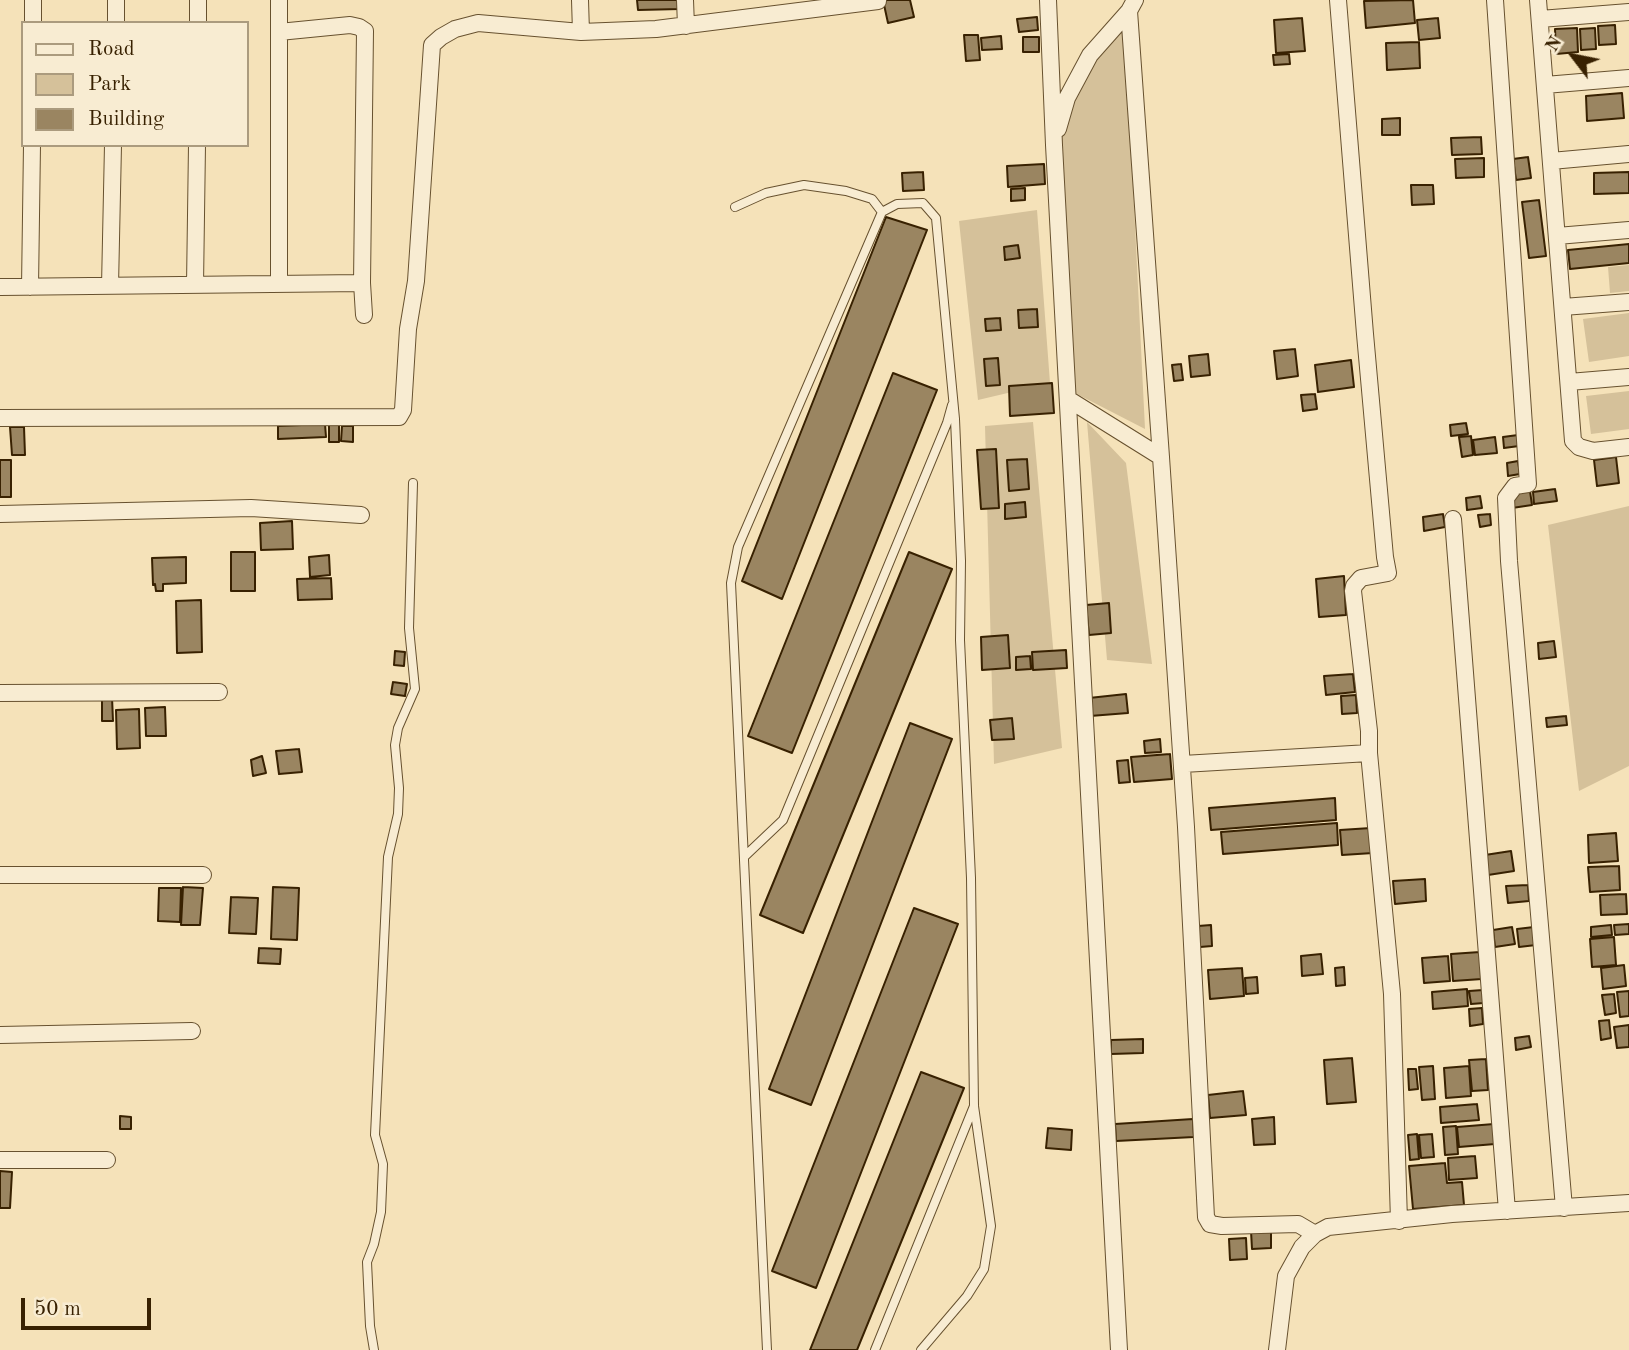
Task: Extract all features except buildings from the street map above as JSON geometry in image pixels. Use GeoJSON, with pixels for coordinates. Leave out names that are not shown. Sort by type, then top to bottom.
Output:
{"type":"FeatureCollection","features":[{"type":"Feature","properties":{"kind":"street"},"geometry":{"type":"LineString","coordinates":[[33,0],[33,21]]}},
{"type":"Feature","properties":{"kind":"street"},"geometry":{"type":"LineString","coordinates":[[116,0],[116,21]]}},
{"type":"Feature","properties":{"kind":"street"},"geometry":{"type":"LineString","coordinates":[[198,0],[198,21]]}},
{"type":"Feature","properties":{"kind":"street"},"geometry":{"type":"LineString","coordinates":[[279,0],[279,284]]}},
{"type":"Feature","properties":{"kind":"street"},"geometry":{"type":"LineString","coordinates":[[580,0],[581,32]]}},
{"type":"Feature","properties":{"kind":"street"},"geometry":{"type":"LineString","coordinates":[[685,0],[686,26]]}},
{"type":"Feature","properties":{"kind":"street"},"geometry":{"type":"LineString","coordinates":[[1048,0],[1119,1350]]}},
{"type":"Feature","properties":{"kind":"street"},"geometry":{"type":"LineString","coordinates":[[1338,0],[1366,347],[1388,573],[1361,578],[1353,591],[1369,732],[1392,994],[1399,1221]]}},
{"type":"Feature","properties":{"kind":"street"},"geometry":{"type":"LineString","coordinates":[[1495,0],[1528,484],[1515,486],[1506,498],[1509,561],[1564,1208]]}},
{"type":"Feature","properties":{"kind":"street"},"geometry":{"type":"LineString","coordinates":[[1538,0],[1573,441],[1578,447],[1593,450],[1629,447]]}},
{"type":"Feature","properties":{"kind":"street"},"geometry":{"type":"LineString","coordinates":[[0,418],[399,417],[403,410],[408,328],[416,281],[432,45],[455,29],[478,23],[581,32],[686,26],[788,6],[878,1]]}},
{"type":"Feature","properties":{"kind":"street"},"geometry":{"type":"LineString","coordinates":[[1054,145],[1067,98],[1090,55],[1132,6]]}},
{"type":"Feature","properties":{"kind":"street"},"geometry":{"type":"LineString","coordinates":[[1132,6],[1182,765],[1206,1217],[1210,1224],[1222,1226],[1298,1224],[1315,1234]]}},
{"type":"Feature","properties":{"kind":"street"},"geometry":{"type":"LineString","coordinates":[[1540,19],[1629,12]]}},
{"type":"Feature","properties":{"kind":"street"},"geometry":{"type":"LineString","coordinates":[[279,32],[350,25],[365,31],[362,284],[364,316]]}},
{"type":"Feature","properties":{"kind":"street"},"geometry":{"type":"LineString","coordinates":[[1545,85],[1629,78]]}},
{"type":"Feature","properties":{"kind":"street"},"geometry":{"type":"LineString","coordinates":[[30,287],[32,147]]}},
{"type":"Feature","properties":{"kind":"street"},"geometry":{"type":"LineString","coordinates":[[110,286],[113,147]]}},
{"type":"Feature","properties":{"kind":"street"},"geometry":{"type":"LineString","coordinates":[[195,285],[197,147]]}},
{"type":"Feature","properties":{"kind":"street"},"geometry":{"type":"LineString","coordinates":[[1551,161],[1629,154]]}},
{"type":"Feature","properties":{"kind":"street"},"geometry":{"type":"LineString","coordinates":[[1557,236],[1629,230]]}},
{"type":"Feature","properties":{"kind":"street"},"geometry":{"type":"LineString","coordinates":[[0,287],[362,284]]}},
{"type":"Feature","properties":{"kind":"street"},"geometry":{"type":"LineString","coordinates":[[1563,307],[1629,302]]}},
{"type":"Feature","properties":{"kind":"street"},"geometry":{"type":"LineString","coordinates":[[1569,382],[1629,377]]}},
{"type":"Feature","properties":{"kind":"street"},"geometry":{"type":"LineString","coordinates":[[1068,399],[1161,457]]}},
{"type":"Feature","properties":{"kind":"street"},"geometry":{"type":"LineString","coordinates":[[0,514],[251,508],[361,515]]}},
{"type":"Feature","properties":{"kind":"street"},"geometry":{"type":"LineString","coordinates":[[1454,519],[1507,1211]]}},
{"type":"Feature","properties":{"kind":"street"},"geometry":{"type":"LineString","coordinates":[[0,693],[219,692]]}},
{"type":"Feature","properties":{"kind":"street"},"geometry":{"type":"LineString","coordinates":[[1182,765],[1369,752]]}},
{"type":"Feature","properties":{"kind":"street"},"geometry":{"type":"LineString","coordinates":[[0,875],[203,875]]}},
{"type":"Feature","properties":{"kind":"street"},"geometry":{"type":"LineString","coordinates":[[0,1035],[192,1031]]}},
{"type":"Feature","properties":{"kind":"street"},"geometry":{"type":"LineString","coordinates":[[0,1160],[107,1160]]}},
{"type":"Feature","properties":{"kind":"street"},"geometry":{"type":"LineString","coordinates":[[1277,1350],[1286,1276],[1297,1254],[1315,1234],[1328,1227],[1452,1214],[1629,1203]]}},
{"type":"Feature","properties":{"kind":"lane"},"geometry":{"type":"LineString","coordinates":[[735,207],[766,193],[804,185],[846,191],[872,199],[882,212]]}},
{"type":"Feature","properties":{"kind":"lane"},"geometry":{"type":"LineString","coordinates":[[766,1350],[731,583],[738,547],[882,212],[897,204],[923,203],[936,218],[954,401],[961,561],[960,640],[971,878],[974,1106],[991,1226],[984,1269],[967,1296],[921,1350]]}},
{"type":"Feature","properties":{"kind":"lane"},"geometry":{"type":"LineString","coordinates":[[745,856],[783,821],[954,401]]}},
{"type":"Feature","properties":{"kind":"lane"},"geometry":{"type":"LineString","coordinates":[[374,1350],[367,1262],[380,1224],[381,1212],[383,1164],[375,1135],[388,857],[398,814],[399,788],[395,745],[398,728],[415,689],[408,628],[413,483]]}},
{"type":"Feature","properties":{"kind":"lane"},"geometry":{"type":"LineString","coordinates":[[875,1350],[974,1106]]}},
{"type":"Feature","properties":{"kind":"green space"},"geometry":{"type":"Polygon","coordinates":[[[1125,22],[1145,429],[1073,392],[1060,142],[1077,95],[1095,59],[1125,22]]]}},
{"type":"Feature","properties":{"kind":"green space"},"geometry":{"type":"Polygon","coordinates":[[[1037,210],[1050,383],[978,400],[959,221],[1037,210]]]}},
{"type":"Feature","properties":{"kind":"green space"},"geometry":{"type":"Polygon","coordinates":[[[1629,265],[1629,291],[1610,293],[1608,267],[1629,265]]]}},
{"type":"Feature","properties":{"kind":"green space"},"geometry":{"type":"Polygon","coordinates":[[[1629,313],[1629,356],[1589,362],[1583,319],[1629,313]]]}},
{"type":"Feature","properties":{"kind":"green space"},"geometry":{"type":"Polygon","coordinates":[[[1629,391],[1629,429],[1591,434],[1586,396],[1629,391]]]}},
{"type":"Feature","properties":{"kind":"green space"},"geometry":{"type":"Polygon","coordinates":[[[1033,422],[1062,748],[994,764],[985,426],[1033,422]]]}},
{"type":"Feature","properties":{"kind":"green space"},"geometry":{"type":"Polygon","coordinates":[[[1087,422],[1126,463],[1152,664],[1107,660],[1087,422]]]}},
{"type":"Feature","properties":{"kind":"green space"},"geometry":{"type":"Polygon","coordinates":[[[1629,506],[1629,766],[1579,791],[1548,525],[1629,506]]]}}]}
